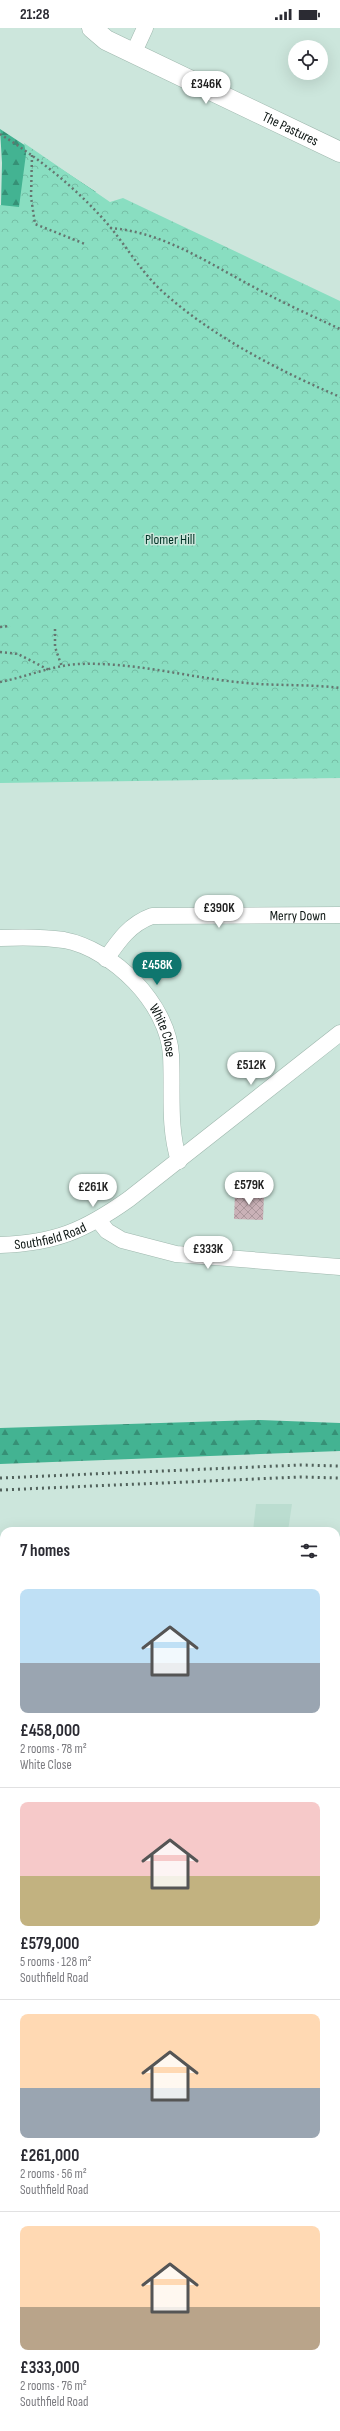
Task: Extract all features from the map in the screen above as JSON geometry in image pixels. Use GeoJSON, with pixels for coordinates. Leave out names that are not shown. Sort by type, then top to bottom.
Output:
{"type":"FeatureCollection","features":[{"type":"Feature","properties":{"kind":"street","name":"The Pastures"},"geometry":{"type":"LineString","coordinates":[[92,28],[106,40],[134,52],[340,152]]}},
{"type":"Feature","properties":{"kind":"street"},"geometry":{"type":"LineString","coordinates":[[134,52],[145,28]]}},
{"type":"Feature","properties":{"kind":"street","name":"Merry Down"},"geometry":{"type":"LineString","coordinates":[[106,959],[130,928],[140,921],[152,916],[340,915]]}},
{"type":"Feature","properties":{"kind":"street","name":"White Close"},"geometry":{"type":"LineString","coordinates":[[0,938],[64,940],[87,948],[127,974],[142,990],[154,1008],[165,1031],[171,1054],[172,1132],[179,1160]]}},
{"type":"Feature","properties":{"kind":"street","name":"Southfield Road"},"geometry":{"type":"LineString","coordinates":[[0,1246],[28,1244],[52,1240],[99,1221],[340,1033]]}},
{"type":"Feature","properties":{"kind":"street","name":"Southfield Road"},"geometry":{"type":"LineString","coordinates":[[99,1221],[107,1231],[122,1240],[176,1254],[340,1267]]}},
{"type":"Feature","properties":{"kind":"path"},"geometry":{"type":"LineString","coordinates":[[0,134],[32,155],[71,188],[110,228],[162,291],[201,322],[263,360],[340,397]]}},
{"type":"Feature","properties":{"kind":"path"},"geometry":{"type":"LineString","coordinates":[[32,155],[31,191],[35,224],[86,244]]}},
{"type":"Feature","properties":{"kind":"path"},"geometry":{"type":"LineString","coordinates":[[110,228],[133,230],[172,243],[266,294],[340,329]]}},
{"type":"Feature","properties":{"kind":"path"},"geometry":{"type":"LineString","coordinates":[[0,627],[10,626]]}},
{"type":"Feature","properties":{"kind":"path"},"geometry":{"type":"LineString","coordinates":[[55,629],[55,647],[62,668]]}},
{"type":"Feature","properties":{"kind":"path"},"geometry":{"type":"LineString","coordinates":[[0,652],[18,654],[49,670]]}},
{"type":"Feature","properties":{"kind":"path"},"geometry":{"type":"LineString","coordinates":[[0,682],[79,664],[136,666],[188,676],[247,683],[316,685],[340,688]]}},
{"type":"Feature","properties":{"kind":"shaded area"},"geometry":{"type":"Polygon","coordinates":[[[256,1504],[292,1504],[289,1527],[253,1527],[256,1504]]]}},
{"type":"Feature","properties":{"kind":"green space"},"geometry":{"type":"Polygon","coordinates":[[[0,129],[96,192],[0,248],[2,163],[0,129]]]}},
{"type":"Feature","properties":{"kind":"green space","name":"Plomer Hill"},"geometry":{"type":"Polygon","coordinates":[[[24,143],[110,202],[123,198],[340,301],[340,778],[0,783],[0,205],[19,207],[26,154],[24,143]]]}},
{"type":"Feature","properties":{"kind":"green space"},"geometry":{"type":"Polygon","coordinates":[[[260,1420],[340,1423],[340,1451],[0,1464],[0,1428],[260,1420]]]}},
{"type":"Feature","properties":{"kind":"building"},"geometry":{"type":"Polygon","coordinates":[[[235,1193],[264,1194],[263,1220],[234,1219],[235,1193]]]}},
{"type":"Feature","properties":{"kind":"railway"},"geometry":{"type":"LineString","coordinates":[[0,1478],[301,1465],[340,1466]]}},
{"type":"Feature","properties":{"kind":"railway"},"geometry":{"type":"LineString","coordinates":[[0,1490],[301,1477],[340,1478]]}}]}
